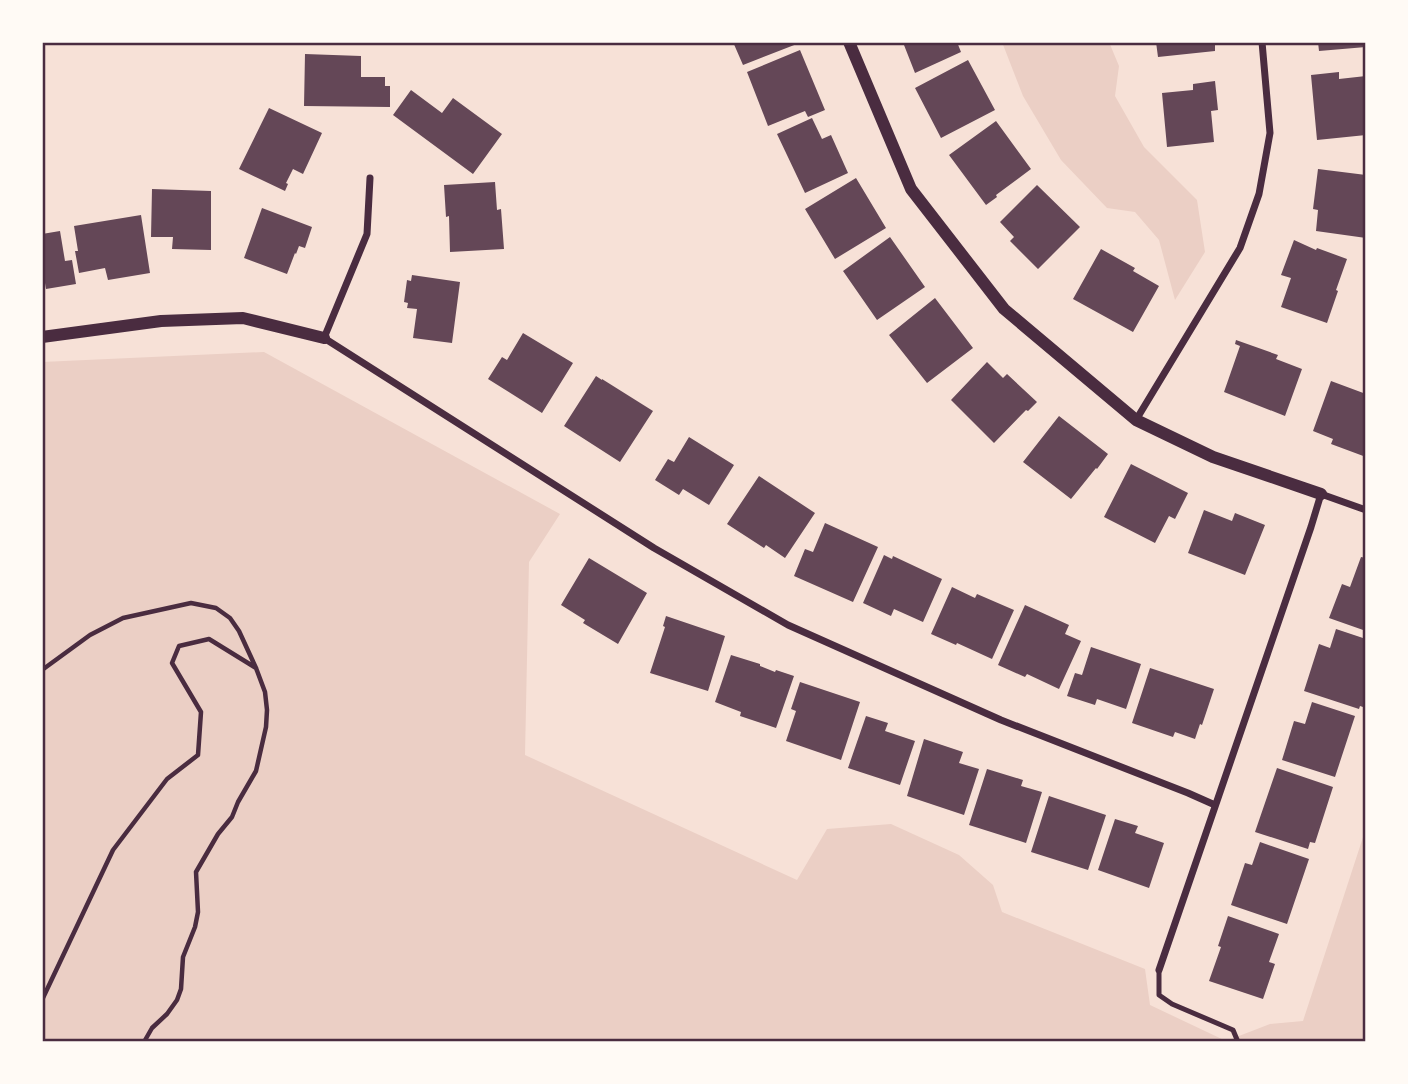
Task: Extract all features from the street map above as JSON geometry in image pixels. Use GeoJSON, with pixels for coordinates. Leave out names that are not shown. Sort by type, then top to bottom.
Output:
{"type":"FeatureCollection","features":[{"type":"Feature","properties":{"kind":"street"},"geometry":{"type":"LineString","coordinates":[[849,42],[911,189],[1004,309],[1136,420],[1213,457],[1366,510]]}},
{"type":"Feature","properties":{"kind":"street"},"geometry":{"type":"LineString","coordinates":[[1136,420],[1240,248],[1259,194],[1270,133],[1262,42]]}},
{"type":"Feature","properties":{"kind":"street"},"geometry":{"type":"LineString","coordinates":[[324,338],[367,234],[370,178]]}},
{"type":"Feature","properties":{"kind":"street"},"geometry":{"type":"LineString","coordinates":[[42,337],[161,321],[243,318],[324,338],[654,548],[788,625],[1001,720],[1215,805]]}},
{"type":"Feature","properties":{"kind":"street"},"geometry":{"type":"LineString","coordinates":[[1159,970],[1321,494]]}},
{"type":"Feature","properties":{"kind":"lane"},"geometry":{"type":"LineString","coordinates":[[1159,970],[1159,995],[1172,1004],[1233,1030],[1238,1042]]}},
{"type":"Feature","properties":{"kind":"path"},"geometry":{"type":"LineString","coordinates":[[42,670],[90,635],[123,618],[191,603],[216,608],[230,618],[239,631],[265,692],[266,727],[256,771],[232,817],[218,834],[196,872],[198,912],[183,957],[181,989],[177,1000],[152,1028],[144,1042]]}},
{"type":"Feature","properties":{"kind":"path"},"geometry":{"type":"LineString","coordinates":[[42,1000],[113,850],[167,779],[198,755],[201,712],[172,663],[179,646],[209,639],[256,668]]}},
{"type":"Feature","properties":{"kind":"shaded area"},"geometry":{"type":"Polygon","coordinates":[[[1002,42],[1109,42],[1119,66],[1115,96],[1144,147],[1197,200],[1205,252],[1175,300],[1159,240],[1135,212],[1107,208],[1061,160],[1023,96],[1002,42]]]}},
{"type":"Feature","properties":{"kind":"shaded area"},"geometry":{"type":"Polygon","coordinates":[[[264,352],[560,514],[529,562],[525,755],[797,880],[827,829],[891,824],[959,855],[993,885],[1002,912],[1145,969],[1150,1005],[1226,1041],[1270,1024],[1303,1021],[1366,828],[1366,1042],[42,1042],[42,362],[264,352]]]}},
{"type":"Feature","properties":{"kind":"building"},"geometry":{"type":"Polygon","coordinates":[[[733,42],[802,42],[743,65],[733,42]]]}},
{"type":"Feature","properties":{"kind":"building"},"geometry":{"type":"Polygon","coordinates":[[[906,42],[957,42],[961,52],[915,73],[904,45],[906,42]]]}},
{"type":"Feature","properties":{"kind":"building"},"geometry":{"type":"Polygon","coordinates":[[[1156,42],[1215,42],[1215,51],[1158,57],[1156,42]]]}},
{"type":"Feature","properties":{"kind":"building"},"geometry":{"type":"Polygon","coordinates":[[[1318,42],[1366,42],[1366,47],[1319,51],[1318,42]]]}},
{"type":"Feature","properties":{"kind":"building"},"geometry":{"type":"Polygon","coordinates":[[[800,50],[825,110],[808,117],[805,111],[768,126],[747,72],[800,50]]]}},
{"type":"Feature","properties":{"kind":"building"},"geometry":{"type":"Polygon","coordinates":[[[305,54],[361,56],[361,77],[385,77],[385,86],[390,86],[390,107],[304,106],[305,54]]]}},
{"type":"Feature","properties":{"kind":"building"},"geometry":{"type":"Polygon","coordinates":[[[968,60],[995,110],[941,138],[915,88],[968,60]]]}},
{"type":"Feature","properties":{"kind":"building"},"geometry":{"type":"Polygon","coordinates":[[[1339,72],[1339,79],[1366,76],[1366,135],[1317,140],[1311,75],[1339,72]]]}},
{"type":"Feature","properties":{"kind":"building"},"geometry":{"type":"Polygon","coordinates":[[[1215,81],[1218,110],[1211,111],[1214,142],[1167,147],[1162,93],[1193,90],[1193,84],[1215,81]]]}},
{"type":"Feature","properties":{"kind":"building"},"geometry":{"type":"Polygon","coordinates":[[[411,90],[442,113],[453,98],[502,134],[473,174],[393,115],[411,90]]]}},
{"type":"Feature","properties":{"kind":"building"},"geometry":{"type":"Polygon","coordinates":[[[269,108],[322,133],[303,174],[293,169],[285,191],[239,169],[269,108]]]}},
{"type":"Feature","properties":{"kind":"building"},"geometry":{"type":"Polygon","coordinates":[[[812,118],[822,139],[831,135],[848,173],[805,193],[777,134],[812,118]]]}},
{"type":"Feature","properties":{"kind":"building"},"geometry":{"type":"Polygon","coordinates":[[[996,121],[1031,169],[986,205],[949,155],[996,121]]]}},
{"type":"Feature","properties":{"kind":"building"},"geometry":{"type":"Polygon","coordinates":[[[1318,169],[1366,175],[1366,238],[1316,231],[1318,210],[1313,209],[1318,169]]]}},
{"type":"Feature","properties":{"kind":"building"},"geometry":{"type":"Polygon","coordinates":[[[856,178],[886,228],[835,259],[805,209],[856,178]]]}},
{"type":"Feature","properties":{"kind":"building"},"geometry":{"type":"Polygon","coordinates":[[[495,182],[497,210],[501,209],[504,249],[450,252],[449,216],[446,217],[444,185],[495,182]]]}},
{"type":"Feature","properties":{"kind":"building"},"geometry":{"type":"Polygon","coordinates":[[[1037,185],[1080,227],[1038,269],[1010,241],[1014,237],[1000,222],[1037,185]]]}},
{"type":"Feature","properties":{"kind":"building"},"geometry":{"type":"Polygon","coordinates":[[[152,189],[211,191],[211,250],[172,249],[173,237],[151,237],[152,189]]]}},
{"type":"Feature","properties":{"kind":"building"},"geometry":{"type":"Polygon","coordinates":[[[262,208],[312,227],[305,248],[299,246],[287,274],[244,258],[262,208]]]}},
{"type":"Feature","properties":{"kind":"building"},"geometry":{"type":"Polygon","coordinates":[[[141,215],[150,273],[108,280],[105,268],[79,273],[74,226],[141,215]]]}},
{"type":"Feature","properties":{"kind":"building"},"geometry":{"type":"Polygon","coordinates":[[[60,231],[65,261],[72,260],[76,284],[46,289],[45,283],[42,284],[42,234],[60,231]]]}},
{"type":"Feature","properties":{"kind":"building"},"geometry":{"type":"Polygon","coordinates":[[[890,237],[925,287],[877,320],[843,271],[890,237]]]}},
{"type":"Feature","properties":{"kind":"building"},"geometry":{"type":"Polygon","coordinates":[[[1294,240],[1347,259],[1327,323],[1281,307],[1291,278],[1281,275],[1294,240]]]}},
{"type":"Feature","properties":{"kind":"building"},"geometry":{"type":"Polygon","coordinates":[[[1101,249],[1135,268],[1133,271],[1159,286],[1133,332],[1073,299],[1101,249]]]}},
{"type":"Feature","properties":{"kind":"building"},"geometry":{"type":"Polygon","coordinates":[[[412,275],[460,282],[452,343],[413,338],[417,309],[407,308],[408,303],[404,302],[407,280],[411,281],[412,275]]]}},
{"type":"Feature","properties":{"kind":"building"},"geometry":{"type":"Polygon","coordinates":[[[935,298],[973,348],[927,383],[889,335],[935,298]]]}},
{"type":"Feature","properties":{"kind":"building"},"geometry":{"type":"Polygon","coordinates":[[[523,333],[573,363],[542,413],[488,379],[502,357],[507,360],[523,333]]]}},
{"type":"Feature","properties":{"kind":"building"},"geometry":{"type":"Polygon","coordinates":[[[1236,340],[1278,355],[1276,359],[1302,369],[1285,416],[1224,392],[1240,346],[1235,344],[1236,340]]]}},
{"type":"Feature","properties":{"kind":"building"},"geometry":{"type":"Polygon","coordinates":[[[987,362],[1003,378],[1007,374],[1037,402],[994,443],[951,400],[987,362]]]}},
{"type":"Feature","properties":{"kind":"building"},"geometry":{"type":"Polygon","coordinates":[[[596,376],[653,411],[620,462],[564,426],[596,376]]]}},
{"type":"Feature","properties":{"kind":"building"},"geometry":{"type":"Polygon","coordinates":[[[1331,381],[1366,394],[1366,457],[1331,444],[1333,439],[1313,431],[1331,381]]]}},
{"type":"Feature","properties":{"kind":"building"},"geometry":{"type":"Polygon","coordinates":[[[1059,416],[1108,454],[1071,499],[1023,462],[1059,416]]]}},
{"type":"Feature","properties":{"kind":"building"},"geometry":{"type":"Polygon","coordinates":[[[689,437],[734,465],[709,505],[683,489],[679,495],[655,480],[668,459],[674,462],[689,437]]]}},
{"type":"Feature","properties":{"kind":"building"},"geometry":{"type":"Polygon","coordinates":[[[1131,464],[1188,493],[1175,519],[1169,516],[1155,543],[1104,517],[1131,464]]]}},
{"type":"Feature","properties":{"kind":"building"},"geometry":{"type":"Polygon","coordinates":[[[759,476],[815,513],[785,558],[727,524],[759,476]]]}},
{"type":"Feature","properties":{"kind":"building"},"geometry":{"type":"Polygon","coordinates":[[[1204,510],[1232,521],[1235,513],[1265,525],[1245,575],[1188,553],[1204,510]]]}},
{"type":"Feature","properties":{"kind":"building"},"geometry":{"type":"Polygon","coordinates":[[[825,523],[878,547],[853,602],[794,576],[805,549],[813,552],[825,523]]]}},
{"type":"Feature","properties":{"kind":"building"},"geometry":{"type":"Polygon","coordinates":[[[884,555],[892,559],[893,556],[942,579],[923,622],[894,609],[891,616],[863,603],[884,555]]]}},
{"type":"Feature","properties":{"kind":"building"},"geometry":{"type":"Polygon","coordinates":[[[1361,557],[1366,558],[1366,631],[1329,618],[1342,584],[1350,587],[1361,557]]]}},
{"type":"Feature","properties":{"kind":"building"},"geometry":{"type":"Polygon","coordinates":[[[589,558],[647,593],[618,644],[583,623],[585,620],[561,605],[589,558]]]}},
{"type":"Feature","properties":{"kind":"building"},"geometry":{"type":"Polygon","coordinates":[[[952,587],[975,598],[977,594],[1014,610],[992,659],[931,634],[952,587]]]}},
{"type":"Feature","properties":{"kind":"building"},"geometry":{"type":"Polygon","coordinates":[[[1025,605],[1069,625],[1065,634],[1081,641],[1059,689],[1027,674],[1025,677],[998,665],[1025,605]]]}},
{"type":"Feature","properties":{"kind":"building"},"geometry":{"type":"Polygon","coordinates":[[[666,616],[725,636],[708,691],[650,673],[666,616]]]}},
{"type":"Feature","properties":{"kind":"building"},"geometry":{"type":"Polygon","coordinates":[[[1336,629],[1366,639],[1366,708],[1360,706],[1359,709],[1304,691],[1319,644],[1330,648],[1336,629]]]}},
{"type":"Feature","properties":{"kind":"building"},"geometry":{"type":"Polygon","coordinates":[[[1091,647],[1141,664],[1126,709],[1097,699],[1095,705],[1067,696],[1075,673],[1082,675],[1091,647]]]}},
{"type":"Feature","properties":{"kind":"building"},"geometry":{"type":"Polygon","coordinates":[[[731,655],[775,672],[776,670],[794,676],[776,728],[740,716],[741,712],[715,702],[731,655]]]}},
{"type":"Feature","properties":{"kind":"building"},"geometry":{"type":"Polygon","coordinates":[[[1150,668],[1214,689],[1195,739],[1175,732],[1173,737],[1132,723],[1150,668]]]}},
{"type":"Feature","properties":{"kind":"building"},"geometry":{"type":"Polygon","coordinates":[[[800,682],[860,702],[841,760],[786,741],[796,711],[791,709],[800,682]]]}},
{"type":"Feature","properties":{"kind":"building"},"geometry":{"type":"Polygon","coordinates":[[[1312,702],[1355,716],[1335,777],[1282,760],[1294,721],[1305,724],[1312,702]]]}},
{"type":"Feature","properties":{"kind":"building"},"geometry":{"type":"Polygon","coordinates":[[[866,716],[888,723],[885,731],[915,741],[900,785],[848,768],[866,716]]]}},
{"type":"Feature","properties":{"kind":"building"},"geometry":{"type":"Polygon","coordinates":[[[924,739],[963,752],[959,763],[979,769],[964,815],[907,796],[924,739]]]}},
{"type":"Feature","properties":{"kind":"building"},"geometry":{"type":"Polygon","coordinates":[[[1277,768],[1333,787],[1315,843],[1310,842],[1308,849],[1255,832],[1277,768]]]}},
{"type":"Feature","properties":{"kind":"building"},"geometry":{"type":"Polygon","coordinates":[[[987,769],[1023,780],[1021,786],[1042,792],[1026,843],[969,825],[987,769]]]}},
{"type":"Feature","properties":{"kind":"building"},"geometry":{"type":"Polygon","coordinates":[[[1049,796],[1106,815],[1088,870],[1031,852],[1049,796]]]}},
{"type":"Feature","properties":{"kind":"building"},"geometry":{"type":"Polygon","coordinates":[[[1115,819],[1138,826],[1135,833],[1164,843],[1149,888],[1098,870],[1115,819]]]}},
{"type":"Feature","properties":{"kind":"building"},"geometry":{"type":"Polygon","coordinates":[[[1260,842],[1309,859],[1287,924],[1231,905],[1245,863],[1252,865],[1260,842]]]}},
{"type":"Feature","properties":{"kind":"building"},"geometry":{"type":"Polygon","coordinates":[[[1228,916],[1279,934],[1269,962],[1275,964],[1263,999],[1209,981],[1228,916]]]}}]}
